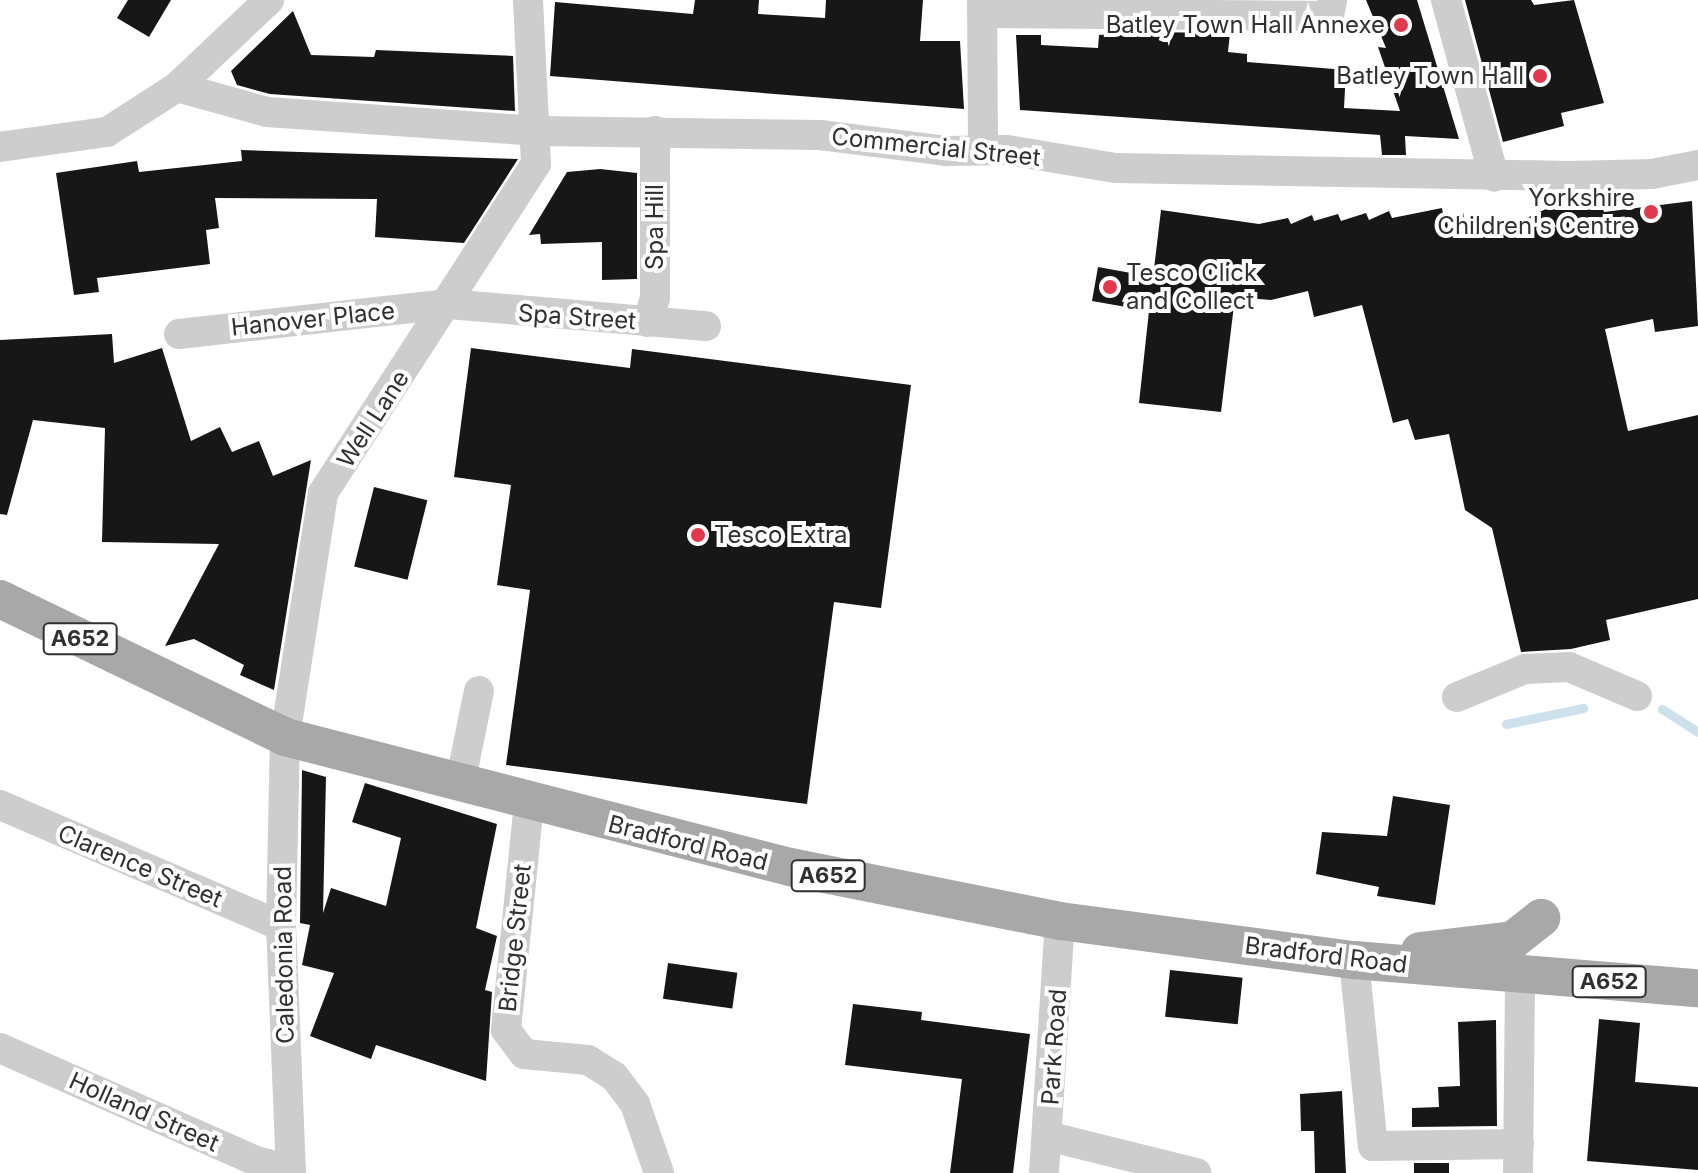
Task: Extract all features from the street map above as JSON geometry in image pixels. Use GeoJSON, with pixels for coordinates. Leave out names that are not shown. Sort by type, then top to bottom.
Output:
{"type":"FeatureCollection","features":[{"type":"Feature","properties":{"kind":"main road","name":"Bradford Road"},"geometry":{"type":"LineString","coordinates":[[0,599],[285,737],[529,803],[851,881],[1060,921],[1354,960],[1520,977],[1698,988]]}},
{"type":"Feature","properties":{"kind":"main road"},"geometry":{"type":"LineString","coordinates":[[1354,960],[1513,940],[1541,918]]}},
{"type":"Feature","properties":{"kind":"street"},"geometry":{"type":"LineString","coordinates":[[0,147],[107,132],[177,87],[242,11],[269,0]]}},
{"type":"Feature","properties":{"kind":"street","name":"Well Lane"},"geometry":{"type":"LineString","coordinates":[[285,737],[323,493],[536,164],[538,131],[528,0]]}},
{"type":"Feature","properties":{"kind":"street"},"geometry":{"type":"LineString","coordinates":[[983,148],[982,6],[1329,16],[1332,0]]}},
{"type":"Feature","properties":{"kind":"street"},"geometry":{"type":"LineString","coordinates":[[1446,0],[1494,177]]}},
{"type":"Feature","properties":{"kind":"street","name":"Commercial Street"},"geometry":{"type":"LineString","coordinates":[[177,87],[267,112],[538,131],[820,135],[946,151],[983,148],[1116,168],[1494,177],[1652,174],[1698,165]]}},
{"type":"Feature","properties":{"kind":"street","name":"Spa Hill"},"geometry":{"type":"LineString","coordinates":[[648,322],[655,298],[655,131]]}},
{"type":"Feature","properties":{"kind":"street","name":"Spa Street"},"geometry":{"type":"LineString","coordinates":[[448,304],[706,326]]}},
{"type":"Feature","properties":{"kind":"street","name":"Hanover Place"},"geometry":{"type":"LineString","coordinates":[[179,334],[448,304]]}},
{"type":"Feature","properties":{"kind":"street"},"geometry":{"type":"LineString","coordinates":[[1457,697],[1525,669],[1569,667],[1637,696]]}},
{"type":"Feature","properties":{"kind":"street"},"geometry":{"type":"LineString","coordinates":[[460,784],[479,691]]}},
{"type":"Feature","properties":{"kind":"street","name":"Caledonia Road"},"geometry":{"type":"LineString","coordinates":[[285,737],[281,926],[291,1172]]}},
{"type":"Feature","properties":{"kind":"street","name":"Bridge Street"},"geometry":{"type":"LineString","coordinates":[[529,803],[506,1030],[524,1054],[588,1060],[614,1076],[635,1104],[659,1173]]}},
{"type":"Feature","properties":{"kind":"street","name":"Clarence Street"},"geometry":{"type":"LineString","coordinates":[[0,805],[281,926]]}},
{"type":"Feature","properties":{"kind":"street","name":"Park Road"},"geometry":{"type":"LineString","coordinates":[[1044,1173],[1060,921]]}},
{"type":"Feature","properties":{"kind":"street"},"geometry":{"type":"LineString","coordinates":[[1354,960],[1373,1146],[1518,1158],[1520,977]]}},
{"type":"Feature","properties":{"kind":"street","name":"Holland Street"},"geometry":{"type":"LineString","coordinates":[[0,1048],[256,1161],[291,1172]]}},
{"type":"Feature","properties":{"kind":"street"},"geometry":{"type":"LineString","coordinates":[[1047,1136],[1197,1173]]}},
{"type":"Feature","properties":{"kind":"building"},"geometry":{"type":"Polygon","coordinates":[[[128,0],[171,0],[149,37],[117,18],[128,0]]]}},
{"type":"Feature","properties":{"kind":"building"},"geometry":{"type":"Polygon","coordinates":[[[695,0],[759,0],[758,14],[825,18],[826,0],[923,0],[920,41],[960,41],[964,109],[550,76],[555,2],[693,14],[695,0]]]}},
{"type":"Feature","properties":{"kind":"building"},"geometry":{"type":"Polygon","coordinates":[[[1366,0],[1417,0],[1459,139],[1405,136],[1406,155],[1382,155],[1380,135],[1020,110],[1016,35],[1041,35],[1041,45],[1098,48],[1099,35],[1141,32],[1230,33],[1228,52],[1247,54],[1247,62],[1346,70],[1344,108],[1400,111],[1378,47],[1386,48],[1366,0]]]}},
{"type":"Feature","properties":{"kind":"building","name":"Batley Town Hall"},"geometry":{"type":"Polygon","coordinates":[[[1465,0],[1531,0],[1534,5],[1574,0],[1604,103],[1561,113],[1564,126],[1503,142],[1465,0]]]}},
{"type":"Feature","properties":{"kind":"building"},"geometry":{"type":"Polygon","coordinates":[[[293,11],[311,55],[374,57],[376,50],[513,56],[515,111],[270,94],[237,85],[231,71],[293,11]]]}},
{"type":"Feature","properties":{"kind":"building"},"geometry":{"type":"Polygon","coordinates":[[[241,150],[518,159],[464,243],[375,237],[377,199],[215,198],[219,228],[206,230],[210,264],[97,278],[99,292],[74,295],[56,173],[137,161],[139,172],[242,161],[241,150]]]}},
{"type":"Feature","properties":{"kind":"building"},"geometry":{"type":"Polygon","coordinates":[[[600,169],[637,173],[637,279],[602,280],[602,242],[541,244],[540,234],[529,235],[567,172],[600,169]]]}},
{"type":"Feature","properties":{"kind":"building"},"geometry":{"type":"Polygon","coordinates":[[[1692,201],[1698,326],[1655,332],[1653,319],[1605,329],[1628,431],[1698,415],[1698,599],[1606,620],[1610,640],[1571,649],[1521,652],[1492,528],[1465,510],[1449,434],[1415,440],[1408,419],[1393,423],[1362,305],[1314,317],[1308,291],[1271,300],[1235,297],[1221,412],[1139,403],[1149,311],[1092,301],[1098,267],[1153,277],[1161,210],[1259,224],[1288,218],[1291,224],[1312,215],[1314,221],[1338,214],[1341,221],[1366,213],[1369,220],[1389,211],[1392,218],[1442,208],[1444,219],[1463,212],[1465,225],[1485,220],[1490,235],[1546,209],[1602,205],[1604,212],[1692,201]]]}},
{"type":"Feature","properties":{"kind":"building"},"geometry":{"type":"Polygon","coordinates":[[[112,334],[114,363],[162,348],[191,441],[220,427],[232,452],[259,441],[273,476],[311,460],[274,690],[240,675],[244,665],[194,639],[165,646],[219,544],[102,542],[105,428],[33,420],[7,515],[0,514],[0,340],[112,334]]]}},
{"type":"Feature","properties":{"kind":"building","name":"Tesco Extra"},"geometry":{"type":"Polygon","coordinates":[[[471,348],[630,368],[632,349],[911,385],[881,608],[834,602],[807,804],[506,765],[530,590],[497,585],[511,485],[454,477],[471,348]]]}},
{"type":"Feature","properties":{"kind":"building"},"geometry":{"type":"Polygon","coordinates":[[[374,487],[427,500],[408,580],[354,567],[374,487]]]}},
{"type":"Feature","properties":{"kind":"building"},"geometry":{"type":"Polygon","coordinates":[[[302,770],[326,777],[323,913],[331,888],[386,906],[401,838],[352,822],[365,783],[497,824],[476,928],[497,936],[485,990],[492,992],[486,1081],[376,1045],[371,1059],[310,1036],[334,973],[302,965],[310,925],[300,923],[302,770]]]}},
{"type":"Feature","properties":{"kind":"building"},"geometry":{"type":"Polygon","coordinates":[[[1393,796],[1450,805],[1435,905],[1377,896],[1379,887],[1316,874],[1322,832],[1387,836],[1393,796]]]}},
{"type":"Feature","properties":{"kind":"building"},"geometry":{"type":"Polygon","coordinates":[[[668,963],[737,973],[732,1008],[663,999],[668,963]]]}},
{"type":"Feature","properties":{"kind":"building"},"geometry":{"type":"Polygon","coordinates":[[[1170,970],[1243,978],[1238,1024],[1165,1017],[1170,970]]]}},
{"type":"Feature","properties":{"kind":"building"},"geometry":{"type":"Polygon","coordinates":[[[853,1004],[922,1012],[921,1020],[1030,1034],[1013,1173],[950,1173],[962,1079],[845,1065],[853,1004]]]}},
{"type":"Feature","properties":{"kind":"building"},"geometry":{"type":"Polygon","coordinates":[[[1599,1019],[1640,1023],[1635,1082],[1698,1087],[1698,1170],[1587,1161],[1599,1019]]]}},
{"type":"Feature","properties":{"kind":"building"},"geometry":{"type":"Polygon","coordinates":[[[1496,1020],[1497,1126],[1412,1127],[1412,1108],[1439,1107],[1438,1087],[1460,1086],[1458,1022],[1496,1020]]]}},
{"type":"Feature","properties":{"kind":"building"},"geometry":{"type":"Polygon","coordinates":[[[1342,1091],[1346,1173],[1315,1173],[1314,1131],[1301,1131],[1300,1094],[1342,1091]]]}},
{"type":"Feature","properties":{"kind":"building"},"geometry":{"type":"Polygon","coordinates":[[[1414,1163],[1449,1163],[1449,1173],[1414,1173],[1414,1163]]]}},
{"type":"Feature","properties":{"kind":"waterway"},"geometry":{"type":"LineString","coordinates":[[1506,724],[1583,708]]}},
{"type":"Feature","properties":{"kind":"waterway"},"geometry":{"type":"LineString","coordinates":[[1662,709],[1698,732]]}},
{"type":"Feature","properties":{"kind":"place","name":"Batley Town Hall Annexe"},"geometry":{"type":"Point","coordinates":[1401,25]}},
{"type":"Feature","properties":{"kind":"place","name":"Batley Town Hall"},"geometry":{"type":"Point","coordinates":[1540,76]}},
{"type":"Feature","properties":{"kind":"place","name":"Yorkshire Children's Centre"},"geometry":{"type":"Point","coordinates":[1651,212]}},
{"type":"Feature","properties":{"kind":"place","name":"Tesco Click and Collect"},"geometry":{"type":"Point","coordinates":[1110,287]}},
{"type":"Feature","properties":{"kind":"place","name":"Tesco Extra"},"geometry":{"type":"Point","coordinates":[698,535]}}]}
